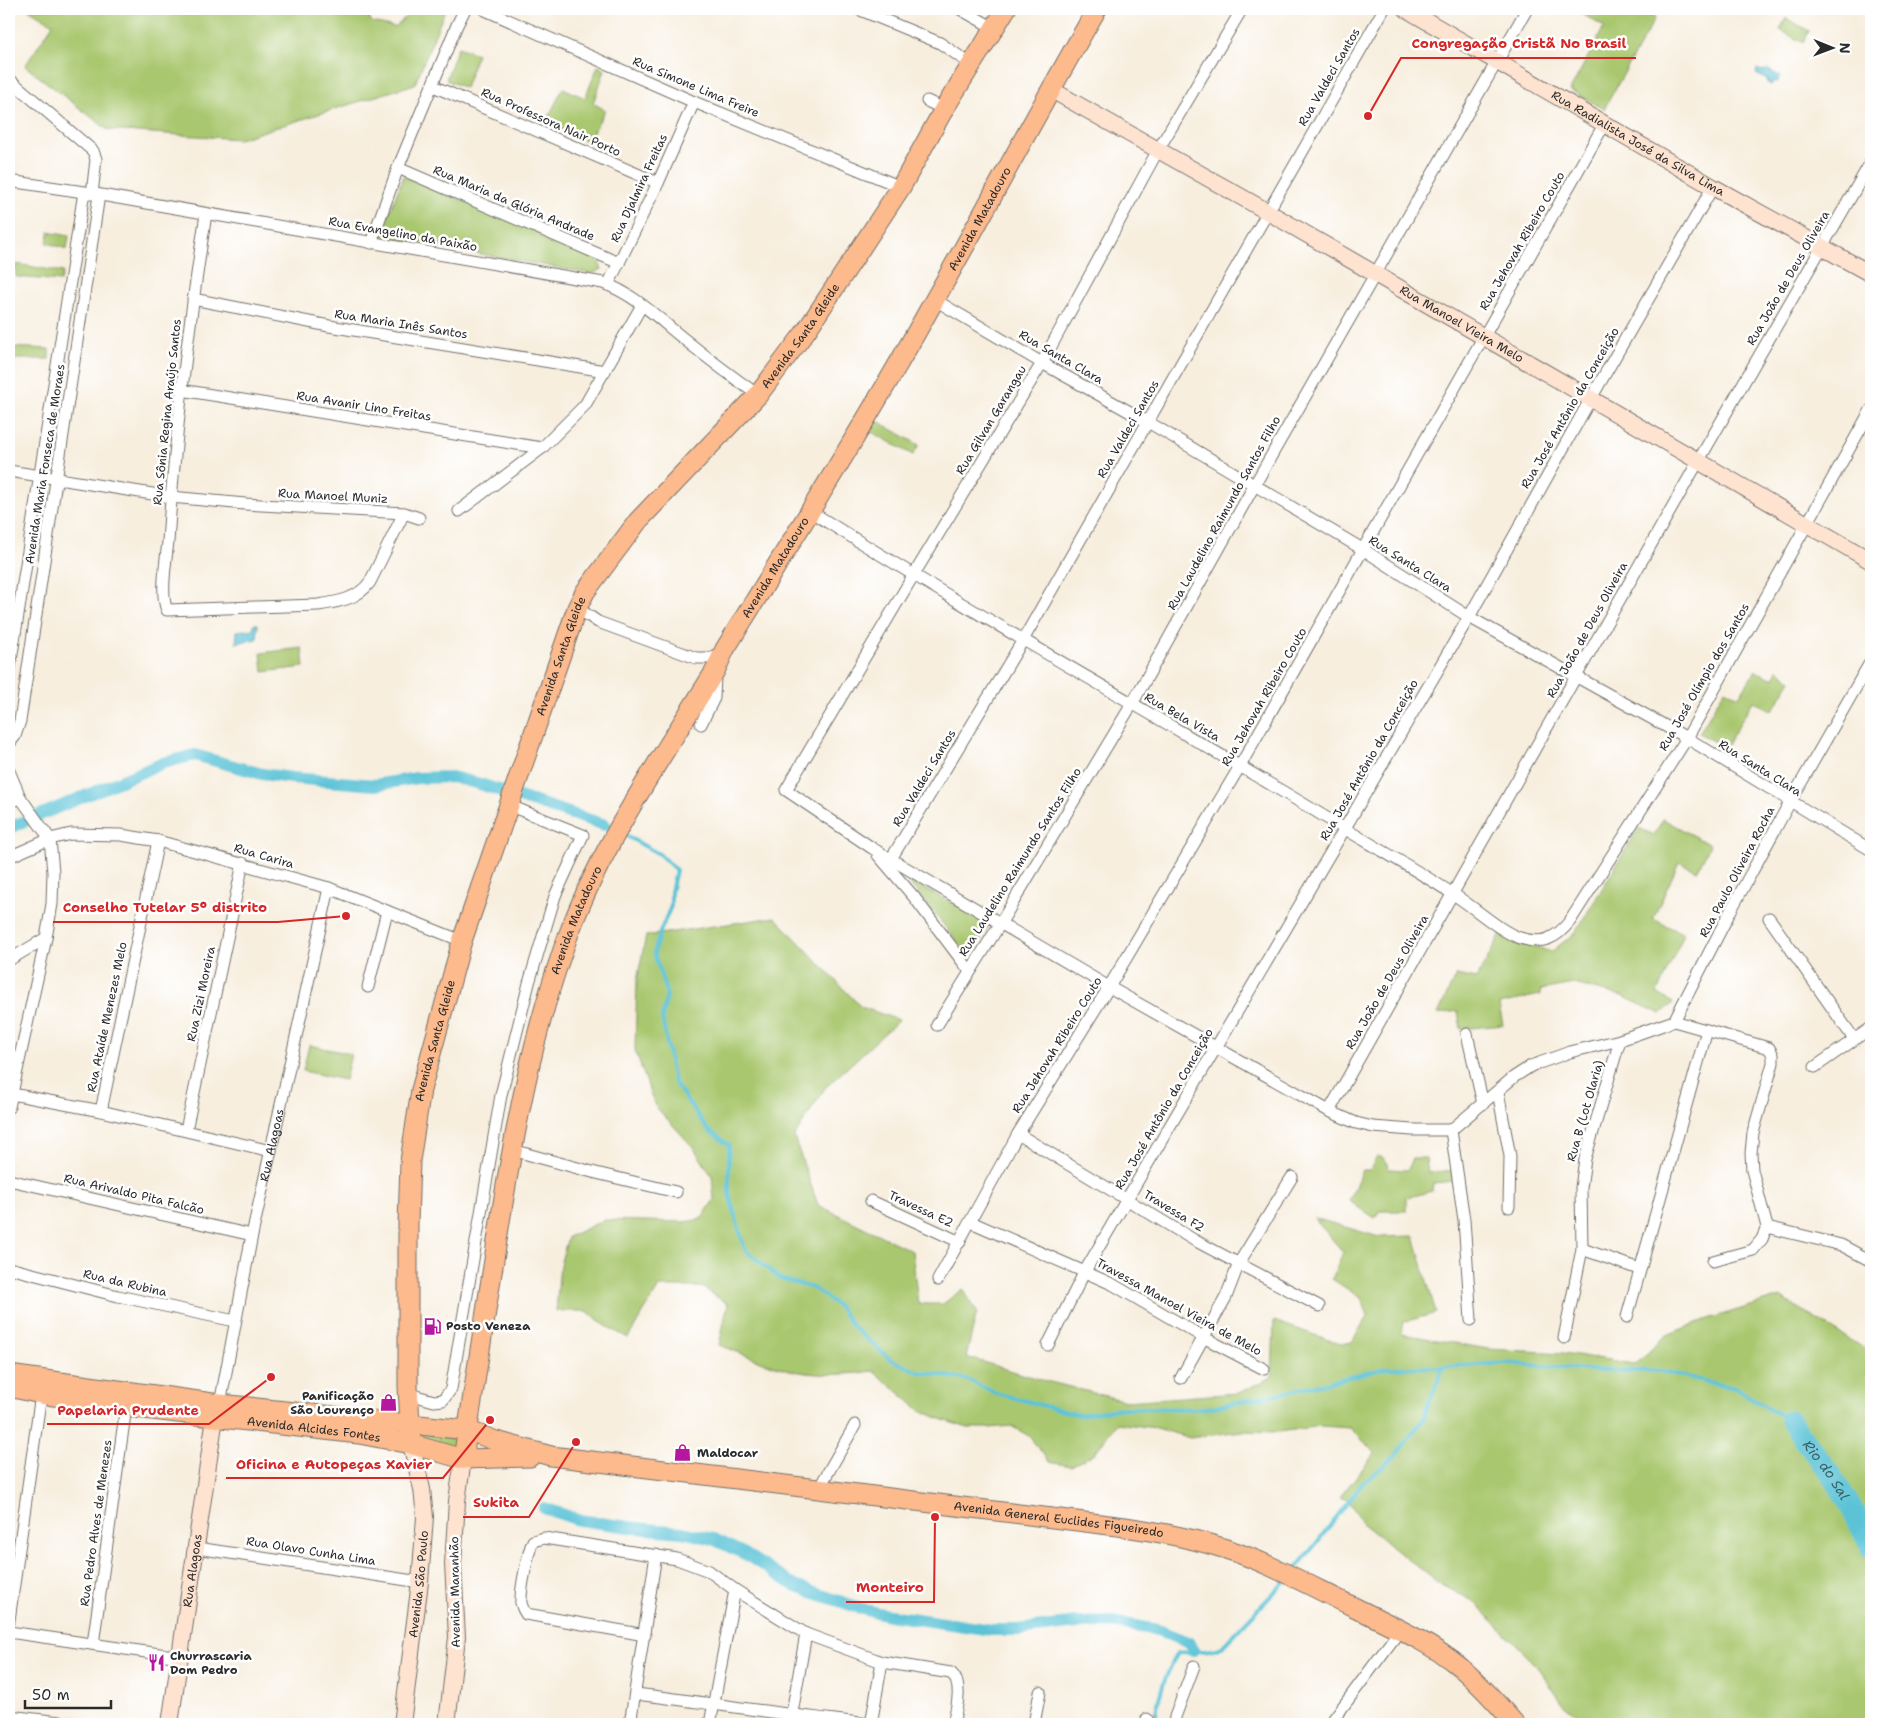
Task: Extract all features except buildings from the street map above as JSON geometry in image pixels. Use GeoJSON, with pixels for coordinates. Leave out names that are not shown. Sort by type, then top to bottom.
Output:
{"type":"FeatureCollection","features":[{"type":"Feature","properties":{"kind":"main road","name":"Avenida Santa Gleide"},"geometry":{"type":"LineString","coordinates":[[411,1444],[408,1224],[410,1161],[416,1116],[426,1067],[462,941],[577,608],[585,592],[638,521],[758,396],[806,331],[901,187],[935,105],[972,65],[1006,9]]}},
{"type":"Feature","properties":{"kind":"main road","name":"Avenida Matadouro"},"geometry":{"type":"LineString","coordinates":[[463,1459],[512,1150],[532,1052],[549,988],[572,926],[607,850],[935,300],[1050,89],[1097,9]]}},
{"type":"Feature","properties":{"kind":"main road","name":"Avenida Alcides Fontes"},"geometry":{"type":"LineString","coordinates":[[9,1374],[359,1434],[411,1444],[463,1459]]}},
{"type":"Feature","properties":{"kind":"main road","name":"Avenida Alcides Fontes"},"geometry":{"type":"LineString","coordinates":[[9,1387],[40,1394],[126,1407],[218,1411],[467,1430]]}},
{"type":"Feature","properties":{"kind":"main road","name":"Avenida General Euclides Figueiredo"},"geometry":{"type":"LineString","coordinates":[[467,1430],[496,1441],[551,1456],[1125,1527],[1165,1533],[1228,1549],[1275,1569],[1400,1630],[1432,1648],[1477,1682],[1512,1723]]}},
{"type":"Feature","properties":{"kind":"main road","name":"Avenida General Euclides Figueiredo"},"geometry":{"type":"LineString","coordinates":[[463,1459],[551,1456]]}},
{"type":"Feature","properties":{"kind":"street"},"geometry":{"type":"LineString","coordinates":[[371,243],[398,168],[465,9]]}},
{"type":"Feature","properties":{"kind":"street","name":"Rua Simone Lima Freire"},"geometry":{"type":"LineString","coordinates":[[483,9],[694,102],[901,187]]}},
{"type":"Feature","properties":{"kind":"street"},"geometry":{"type":"LineString","coordinates":[[858,9],[940,43],[972,65]]}},
{"type":"Feature","properties":{"kind":"street"},"geometry":{"type":"LineString","coordinates":[[960,9],[994,28]]}},
{"type":"Feature","properties":{"kind":"street","name":"Rua Gilvan Garangau"},"geometry":{"type":"LineString","coordinates":[[872,848],[786,790],[1042,363],[1158,150],[1242,9]]}},
{"type":"Feature","properties":{"kind":"street","name":"Rua Valdeci Santos"},"geometry":{"type":"LineString","coordinates":[[890,859],[1023,640],[1384,9]]}},
{"type":"Feature","properties":{"kind":"street","name":"Rua Radialista José da Silva Lima"},"geometry":{"type":"LineString","coordinates":[[1406,9],[1713,187],[1871,274]]}},
{"type":"Feature","properties":{"kind":"street","name":"Rua Laudelino Raimundo Santos Filho"},"geometry":{"type":"LineString","coordinates":[[937,1025],[1132,704],[1254,486],[1527,9]]}},
{"type":"Feature","properties":{"kind":"street"},"geometry":{"type":"LineString","coordinates":[[9,79],[93,151],[96,159],[92,194]]}},
{"type":"Feature","properties":{"kind":"street","name":"Rua Professora Nair Porto"},"geometry":{"type":"LineString","coordinates":[[433,86],[658,183]]}},
{"type":"Feature","properties":{"kind":"street","name":"Rua Manoel Vieira Melo"},"geometry":{"type":"LineString","coordinates":[[1050,89],[1268,212],[1871,561]]}},
{"type":"Feature","properties":{"kind":"street","name":"Rua Djalmira Freitas"},"geometry":{"type":"LineString","coordinates":[[608,285],[658,183],[694,102]]}},
{"type":"Feature","properties":{"kind":"street","name":"Rua Jehovah Ribeiro Couto"},"geometry":{"type":"LineString","coordinates":[[938,1280],[1018,1134],[1109,987],[1240,766],[1605,123]]}},
{"type":"Feature","properties":{"kind":"street","name":"Rua João de Deus Oliveira"},"geometry":{"type":"LineString","coordinates":[[1329,1111],[1699,460],[1871,162]]}},
{"type":"Feature","properties":{"kind":"street","name":"Rua Maria da Glória Andrade"},"geometry":{"type":"LineString","coordinates":[[398,168],[619,263]]}},
{"type":"Feature","properties":{"kind":"street","name":"Rua Evangelino da Paixão"},"geometry":{"type":"LineString","coordinates":[[9,181],[584,279],[608,285],[620,290],[642,305],[707,358],[758,396]]}},
{"type":"Feature","properties":{"kind":"street","name":"Rua José Antônio da Conceição"},"geometry":{"type":"LineString","coordinates":[[1048,1345],[1086,1271],[1127,1199],[1469,616],[1590,400],[1713,187]]}},
{"type":"Feature","properties":{"kind":"street","name":"Avenida Maria Fonseca de Moraes"},"geometry":{"type":"LineString","coordinates":[[9,673],[40,476],[92,194]]}},
{"type":"Feature","properties":{"kind":"street","name":"Avenida Maria Fonseca de Moraes"},"geometry":{"type":"LineString","coordinates":[[11,738],[20,721],[57,479],[92,194]]}},
{"type":"Feature","properties":{"kind":"street","name":"Rua Sônia Regina Araújo Santos"},"geometry":{"type":"LineString","coordinates":[[171,611],[165,608],[164,590],[171,497],[181,390],[206,214]]}},
{"type":"Feature","properties":{"kind":"street","name":"Rua Maria Inês Santos"},"geometry":{"type":"LineString","coordinates":[[193,299],[329,326],[605,371]]}},
{"type":"Feature","properties":{"kind":"street","name":"Rua Santa Clara"},"geometry":{"type":"LineString","coordinates":[[935,300],[1148,422],[1364,550],[1469,616],[1687,738],[1871,850]]}},
{"type":"Feature","properties":{"kind":"street"},"geometry":{"type":"LineString","coordinates":[[459,511],[542,448],[585,405],[642,305]]}},
{"type":"Feature","properties":{"kind":"street","name":"Rua Avanir Lino Freitas"},"geometry":{"type":"LineString","coordinates":[[181,390],[542,448]]}},
{"type":"Feature","properties":{"kind":"street","name":"Rua José Olímpio dos Santos"},"geometry":{"type":"LineString","coordinates":[[1541,942],[1559,933],[1570,921],[1687,738],[1871,410]]}},
{"type":"Feature","properties":{"kind":"street","name":"Rua Manoel Muniz"},"geometry":{"type":"LineString","coordinates":[[9,471],[171,497],[245,504],[404,513],[370,582],[357,595],[335,603],[318,605],[171,611]]}},
{"type":"Feature","properties":{"kind":"street","name":"Rua Bela Vista"},"geometry":{"type":"LineString","coordinates":[[810,512],[913,576],[1240,766],[1454,894],[1512,934],[1524,939],[1541,942]]}},
{"type":"Feature","properties":{"kind":"street"},"geometry":{"type":"LineString","coordinates":[[404,513],[419,518]]}},
{"type":"Feature","properties":{"kind":"street"},"geometry":{"type":"LineString","coordinates":[[577,608],[598,622],[696,658],[710,658],[725,650]]}},
{"type":"Feature","properties":{"kind":"street","name":"Rua Paulo Oliveira Rocha"},"geometry":{"type":"LineString","coordinates":[[1674,1021],[1731,910],[1790,802],[1871,661]]}},
{"type":"Feature","properties":{"kind":"street"},"geometry":{"type":"LineString","coordinates":[[701,724],[714,698],[715,671]]}},
{"type":"Feature","properties":{"kind":"street"},"geometry":{"type":"LineString","coordinates":[[9,771],[20,797],[47,834],[54,888],[46,938],[9,1107]]}},
{"type":"Feature","properties":{"kind":"street"},"geometry":{"type":"LineString","coordinates":[[9,804],[20,797]]}},
{"type":"Feature","properties":{"kind":"street"},"geometry":{"type":"LineString","coordinates":[[409,1394],[434,1401],[443,1400],[451,1389],[500,1095],[529,984],[555,896],[584,835],[508,804]]}},
{"type":"Feature","properties":{"kind":"street","name":"Rua Carira"},"geometry":{"type":"LineString","coordinates":[[9,857],[47,834],[87,833],[121,835],[158,841],[329,888],[462,941]]}},
{"type":"Feature","properties":{"kind":"street","name":"Rua Ataíde Menezes Melo"},"geometry":{"type":"LineString","coordinates":[[101,1111],[158,841]]}},
{"type":"Feature","properties":{"kind":"street"},"geometry":{"type":"LineString","coordinates":[[872,848],[1109,987],[1329,1111],[1356,1123],[1372,1127],[1451,1130],[1514,1077],[1531,1066],[1570,1052],[1620,1040],[1674,1021],[1769,1048],[1773,1055],[1773,1063],[1753,1133],[1751,1153],[1752,1170],[1767,1227],[1760,1243],[1753,1250],[1714,1261]]}},
{"type":"Feature","properties":{"kind":"street"},"geometry":{"type":"LineString","coordinates":[[872,848],[914,897],[970,970]]}},
{"type":"Feature","properties":{"kind":"street","name":"Rua Zizi Moreira"},"geometry":{"type":"LineString","coordinates":[[186,1130],[243,863]]}},
{"type":"Feature","properties":{"kind":"street","name":"Rua Alagoas"},"geometry":{"type":"LineString","coordinates":[[170,1724],[218,1411],[235,1321],[252,1235],[329,888]]}},
{"type":"Feature","properties":{"kind":"street"},"geometry":{"type":"LineString","coordinates":[[368,987],[387,911]]}},
{"type":"Feature","properties":{"kind":"street"},"geometry":{"type":"LineString","coordinates":[[1769,918],[1854,1040]]}},
{"type":"Feature","properties":{"kind":"street"},"geometry":{"type":"LineString","coordinates":[[9,960],[46,938]]}},
{"type":"Feature","properties":{"kind":"street"},"geometry":{"type":"LineString","coordinates":[[1815,1068],[1871,1028]]}},
{"type":"Feature","properties":{"kind":"street"},"geometry":{"type":"LineString","coordinates":[[1627,1317],[1707,1030]]}},
{"type":"Feature","properties":{"kind":"street"},"geometry":{"type":"LineString","coordinates":[[1467,1034],[1483,1104]]}},
{"type":"Feature","properties":{"kind":"street","name":"Rua B (Lot Olaria)"},"geometry":{"type":"LineString","coordinates":[[1564,1338],[1582,1249],[1581,1188],[1585,1159],[1620,1040]]}},
{"type":"Feature","properties":{"kind":"street"},"geometry":{"type":"LineString","coordinates":[[1498,1092],[1510,1156],[1509,1207]]}},
{"type":"Feature","properties":{"kind":"street"},"geometry":{"type":"LineString","coordinates":[[12,1094],[101,1111],[271,1150]]}},
{"type":"Feature","properties":{"kind":"street"},"geometry":{"type":"LineString","coordinates":[[1451,1130],[1463,1210],[1470,1320]]}},
{"type":"Feature","properties":{"kind":"street","name":"Travessa F2"},"geometry":{"type":"LineString","coordinates":[[1018,1134],[1127,1199],[1160,1221],[1319,1306]]}},
{"type":"Feature","properties":{"kind":"street"},"geometry":{"type":"LineString","coordinates":[[512,1150],[615,1178],[676,1192]]}},
{"type":"Feature","properties":{"kind":"street"},"geometry":{"type":"LineString","coordinates":[[1181,1378],[1226,1297],[1239,1263],[1292,1177]]}},
{"type":"Feature","properties":{"kind":"street","name":"Rua Arivaldo Pita Falcão"},"geometry":{"type":"LineString","coordinates":[[9,1180],[252,1235]]}},
{"type":"Feature","properties":{"kind":"street","name":"Travessa E2"},"geometry":{"type":"LineString","coordinates":[[871,1200],[960,1242]]}},
{"type":"Feature","properties":{"kind":"street","name":"Travessa Manoel Vieira de Melo"},"geometry":{"type":"LineString","coordinates":[[971,1222],[1112,1284],[1264,1369]]}},
{"type":"Feature","properties":{"kind":"street"},"geometry":{"type":"LineString","coordinates":[[1767,1227],[1841,1245],[1871,1261]]}},
{"type":"Feature","properties":{"kind":"street"},"geometry":{"type":"LineString","coordinates":[[1582,1249],[1639,1269]]}},
{"type":"Feature","properties":{"kind":"street","name":"Rua da Rubina"},"geometry":{"type":"LineString","coordinates":[[9,1268],[108,1293],[235,1321]]}},
{"type":"Feature","properties":{"kind":"street"},"geometry":{"type":"LineString","coordinates":[[9,1620],[40,1394]]}},
{"type":"Feature","properties":{"kind":"street","name":"Rua Pedro Alves de Menezes"},"geometry":{"type":"LineString","coordinates":[[93,1644],[126,1407]]}},
{"type":"Feature","properties":{"kind":"street"},"geometry":{"type":"LineString","coordinates":[[818,1490],[855,1425]]}},
{"type":"Feature","properties":{"kind":"street","name":"Avenida São Paulo"},"geometry":{"type":"LineString","coordinates":[[402,1724],[420,1582],[425,1517],[425,1501],[411,1444]]}},
{"type":"Feature","properties":{"kind":"street","name":"Avenida Maranhão"},"geometry":{"type":"LineString","coordinates":[[447,1724],[457,1637],[452,1564],[457,1501],[463,1459]]}},
{"type":"Feature","properties":{"kind":"street"},"geometry":{"type":"LineString","coordinates":[[645,1635],[528,1615],[524,1610],[521,1598],[533,1541],[544,1538],[656,1554],[677,1559],[709,1571],[735,1590],[806,1634],[882,1662],[942,1671],[953,1675],[956,1681],[958,1696],[953,1724]]}},
{"type":"Feature","properties":{"kind":"street","name":"Rua Olavo Cunha Lima"},"geometry":{"type":"LineString","coordinates":[[197,1548],[420,1582]]}},
{"type":"Feature","properties":{"kind":"street"},"geometry":{"type":"LineString","coordinates":[[630,1724],[656,1554]]}},
{"type":"Feature","properties":{"kind":"street"},"geometry":{"type":"LineString","coordinates":[[710,1724],[735,1590]]}},
{"type":"Feature","properties":{"kind":"street"},"geometry":{"type":"LineString","coordinates":[[1330,1724],[1400,1630]]}},
{"type":"Feature","properties":{"kind":"street"},"geometry":{"type":"LineString","coordinates":[[9,1632],[180,1657]]}},
{"type":"Feature","properties":{"kind":"street"},"geometry":{"type":"LineString","coordinates":[[791,1720],[806,1634]]}},
{"type":"Feature","properties":{"kind":"street"},"geometry":{"type":"LineString","coordinates":[[635,1694],[713,1703],[791,1720],[870,1724],[882,1662]]}},
{"type":"Feature","properties":{"kind":"street"},"geometry":{"type":"LineString","coordinates":[[1174,1724],[1175,1716],[1194,1666]]}},
{"type":"Feature","properties":{"kind":"street"},"geometry":{"type":"LineString","coordinates":[[1034,1724],[1040,1692]]}},
{"type":"Feature","properties":{"kind":"street"},"geometry":{"type":"LineString","coordinates":[[9,1719],[77,1724]]}},
{"type":"Feature","properties":{"kind":"green space"},"geometry":{"type":"Polygon","coordinates":[[[28,9],[362,9],[372,22],[395,27],[414,9],[445,10],[415,84],[239,139],[108,130],[25,66],[53,24],[28,9]]]}},
{"type":"Feature","properties":{"kind":"green space"},"geometry":{"type":"Polygon","coordinates":[[[1574,9],[1640,9],[1655,18],[1604,109],[1570,90],[1604,27],[1574,9]]]}},
{"type":"Feature","properties":{"kind":"green space"},"geometry":{"type":"Polygon","coordinates":[[[1786,18],[1809,31],[1803,43],[1780,30],[1786,18]]]}},
{"type":"Feature","properties":{"kind":"green space"},"geometry":{"type":"Polygon","coordinates":[[[458,47],[477,54],[465,88],[446,80],[458,47]]]}},
{"type":"Feature","properties":{"kind":"green space"},"geometry":{"type":"Polygon","coordinates":[[[598,66],[605,70],[593,103],[605,110],[588,142],[546,122],[563,88],[585,98],[598,66]]]}},
{"type":"Feature","properties":{"kind":"green space"},"geometry":{"type":"Polygon","coordinates":[[[404,175],[597,258],[602,269],[592,274],[380,236],[404,175]]]}},
{"type":"Feature","properties":{"kind":"green space"},"geometry":{"type":"Polygon","coordinates":[[[49,232],[69,236],[67,249],[47,243],[49,232]]]}},
{"type":"Feature","properties":{"kind":"green space"},"geometry":{"type":"Polygon","coordinates":[[[16,264],[63,272],[61,281],[16,277],[16,264]]]}},
{"type":"Feature","properties":{"kind":"green space"},"geometry":{"type":"Polygon","coordinates":[[[9,347],[49,349],[49,359],[9,359],[9,347]]]}},
{"type":"Feature","properties":{"kind":"green space"},"geometry":{"type":"Polygon","coordinates":[[[874,419],[919,445],[913,455],[868,430],[874,419]]]}},
{"type":"Feature","properties":{"kind":"green space"},"geometry":{"type":"Polygon","coordinates":[[[302,648],[304,667],[263,672],[261,653],[302,648]]]}},
{"type":"Feature","properties":{"kind":"green space"},"geometry":{"type":"Polygon","coordinates":[[[1778,669],[1791,680],[1772,711],[1753,701],[1725,748],[1699,733],[1725,689],[1739,697],[1755,671],[1774,679],[1778,669]]]}},
{"type":"Feature","properties":{"kind":"green space"},"geometry":{"type":"Polygon","coordinates":[[[1663,819],[1710,845],[1697,871],[1679,862],[1653,919],[1684,934],[1657,993],[1673,1003],[1661,1014],[1622,996],[1574,984],[1540,990],[1540,995],[1499,1004],[1503,1025],[1461,1029],[1458,1011],[1438,1014],[1456,975],[1476,979],[1501,934],[1551,952],[1575,933],[1639,828],[1654,835],[1663,819]]]}},
{"type":"Feature","properties":{"kind":"green space"},"geometry":{"type":"Polygon","coordinates":[[[906,879],[990,923],[970,957],[906,879]]]}},
{"type":"Feature","properties":{"kind":"green space"},"geometry":{"type":"Polygon","coordinates":[[[775,917],[861,1007],[899,1020],[825,1088],[794,1137],[818,1205],[912,1251],[918,1304],[943,1304],[963,1289],[977,1312],[966,1357],[1042,1380],[1126,1401],[1239,1393],[1272,1377],[1274,1321],[1341,1344],[1352,1342],[1368,1315],[1361,1298],[1332,1279],[1343,1252],[1314,1218],[1379,1237],[1414,1236],[1436,1313],[1404,1322],[1402,1334],[1488,1349],[1563,1353],[1635,1364],[1667,1335],[1705,1320],[1780,1297],[1871,1353],[1871,1724],[1587,1724],[1563,1704],[1536,1665],[1473,1601],[1440,1584],[1362,1523],[1349,1501],[1340,1497],[1375,1453],[1350,1428],[1321,1426],[1279,1432],[1241,1431],[1190,1438],[1156,1428],[1117,1423],[1094,1454],[1071,1466],[1049,1462],[1029,1436],[1011,1426],[968,1428],[921,1411],[873,1371],[848,1374],[815,1374],[796,1371],[773,1365],[719,1345],[728,1304],[702,1287],[659,1287],[628,1338],[606,1326],[587,1311],[556,1311],[560,1265],[568,1237],[604,1220],[685,1222],[701,1219],[714,1200],[712,1176],[693,1147],[655,1106],[635,1050],[637,980],[646,936],[775,917]]]}},
{"type":"Feature","properties":{"kind":"green space"},"geometry":{"type":"Polygon","coordinates":[[[309,1045],[351,1054],[345,1080],[303,1071],[309,1045]]]}},
{"type":"Feature","properties":{"kind":"green space"},"geometry":{"type":"Polygon","coordinates":[[[1377,1156],[1384,1158],[1389,1169],[1408,1170],[1413,1158],[1426,1158],[1428,1173],[1453,1170],[1454,1181],[1433,1183],[1432,1191],[1406,1198],[1406,1211],[1379,1211],[1375,1218],[1349,1201],[1362,1170],[1370,1170],[1377,1156]]]}},
{"type":"Feature","properties":{"kind":"green space"},"geometry":{"type":"Polygon","coordinates":[[[418,1432],[462,1440],[460,1452],[417,1441],[418,1432]]]}},
{"type":"Feature","properties":{"kind":"water"},"geometry":{"type":"Polygon","coordinates":[[[1757,69],[1762,71],[1768,70],[1780,76],[1777,82],[1774,81],[1771,85],[1767,83],[1768,80],[1756,74],[1757,69]]]}},
{"type":"Feature","properties":{"kind":"water"},"geometry":{"type":"Polygon","coordinates":[[[254,624],[258,624],[257,639],[236,643],[237,631],[253,629],[254,624]]]}},
{"type":"Feature","properties":{"kind":"waterway"},"geometry":{"type":"LineString","coordinates":[[9,828],[163,763],[195,755],[262,774],[292,778],[375,785],[417,778],[452,777],[480,784],[605,825]]}},
{"type":"Feature","properties":{"kind":"waterway"},"geometry":{"type":"LineString","coordinates":[[621,833],[659,854],[676,870],[671,892],[671,906],[660,932],[654,953],[667,995],[662,1017],[674,1082],[708,1130],[729,1145],[729,1194],[745,1250],[780,1279],[813,1288],[839,1307],[854,1328],[890,1359],[919,1372],[965,1379],[996,1393],[1079,1415],[1124,1408],[1203,1409],[1283,1393],[1386,1368],[1506,1363],[1602,1371],[1662,1371],[1735,1388],[1790,1421]]}},
{"type":"Feature","properties":{"kind":"waterway"},"geometry":{"type":"LineString","coordinates":[[1294,1571],[1362,1484],[1394,1457],[1422,1421],[1443,1367]]}},
{"type":"Feature","properties":{"kind":"waterway","name":"Rio do Sal"},"geometry":{"type":"LineString","coordinates":[[1790,1421],[1831,1474],[1851,1507],[1871,1548]]}},
{"type":"Feature","properties":{"kind":"waterway"},"geometry":{"type":"LineString","coordinates":[[544,1508],[579,1520],[682,1532],[713,1539],[745,1554],[797,1587],[866,1610],[992,1630],[1018,1630],[1077,1623],[1112,1622],[1158,1630],[1190,1643],[1193,1650]]}},
{"type":"Feature","properties":{"kind":"waterway"},"geometry":{"type":"LineString","coordinates":[[1155,1724],[1162,1687],[1178,1653],[1222,1647],[1286,1580]]}},
{"type":"Feature","properties":{"kind":"place","name":"Congregação Cristã No Brasil"},"geometry":{"type":"Point","coordinates":[1368,116]}},
{"type":"Feature","properties":{"kind":"place","name":"Conselho Tutelar 5º distrito"},"geometry":{"type":"Point","coordinates":[346,916]}},
{"type":"Feature","properties":{"kind":"place","name":"Posto Veneza"},"geometry":{"type":"Point","coordinates":[432,1326]}},
{"type":"Feature","properties":{"kind":"place","name":"Papelaria Prudente"},"geometry":{"type":"Point","coordinates":[271,1377]}},
{"type":"Feature","properties":{"kind":"place","name":"Panificação São Lourenço"},"geometry":{"type":"Point","coordinates":[388,1403]}},
{"type":"Feature","properties":{"kind":"place","name":"Oficina e Autopeças Xavier"},"geometry":{"type":"Point","coordinates":[490,1420]}},
{"type":"Feature","properties":{"kind":"place","name":"Sukita"},"geometry":{"type":"Point","coordinates":[576,1442]}},
{"type":"Feature","properties":{"kind":"place","name":"Maldocar"},"geometry":{"type":"Point","coordinates":[683,1453]}},
{"type":"Feature","properties":{"kind":"place","name":"Monteiro"},"geometry":{"type":"Point","coordinates":[935,1517]}},
{"type":"Feature","properties":{"kind":"place","name":"Churrascaria Dom Pedro"},"geometry":{"type":"Point","coordinates":[156,1663]}}]}
